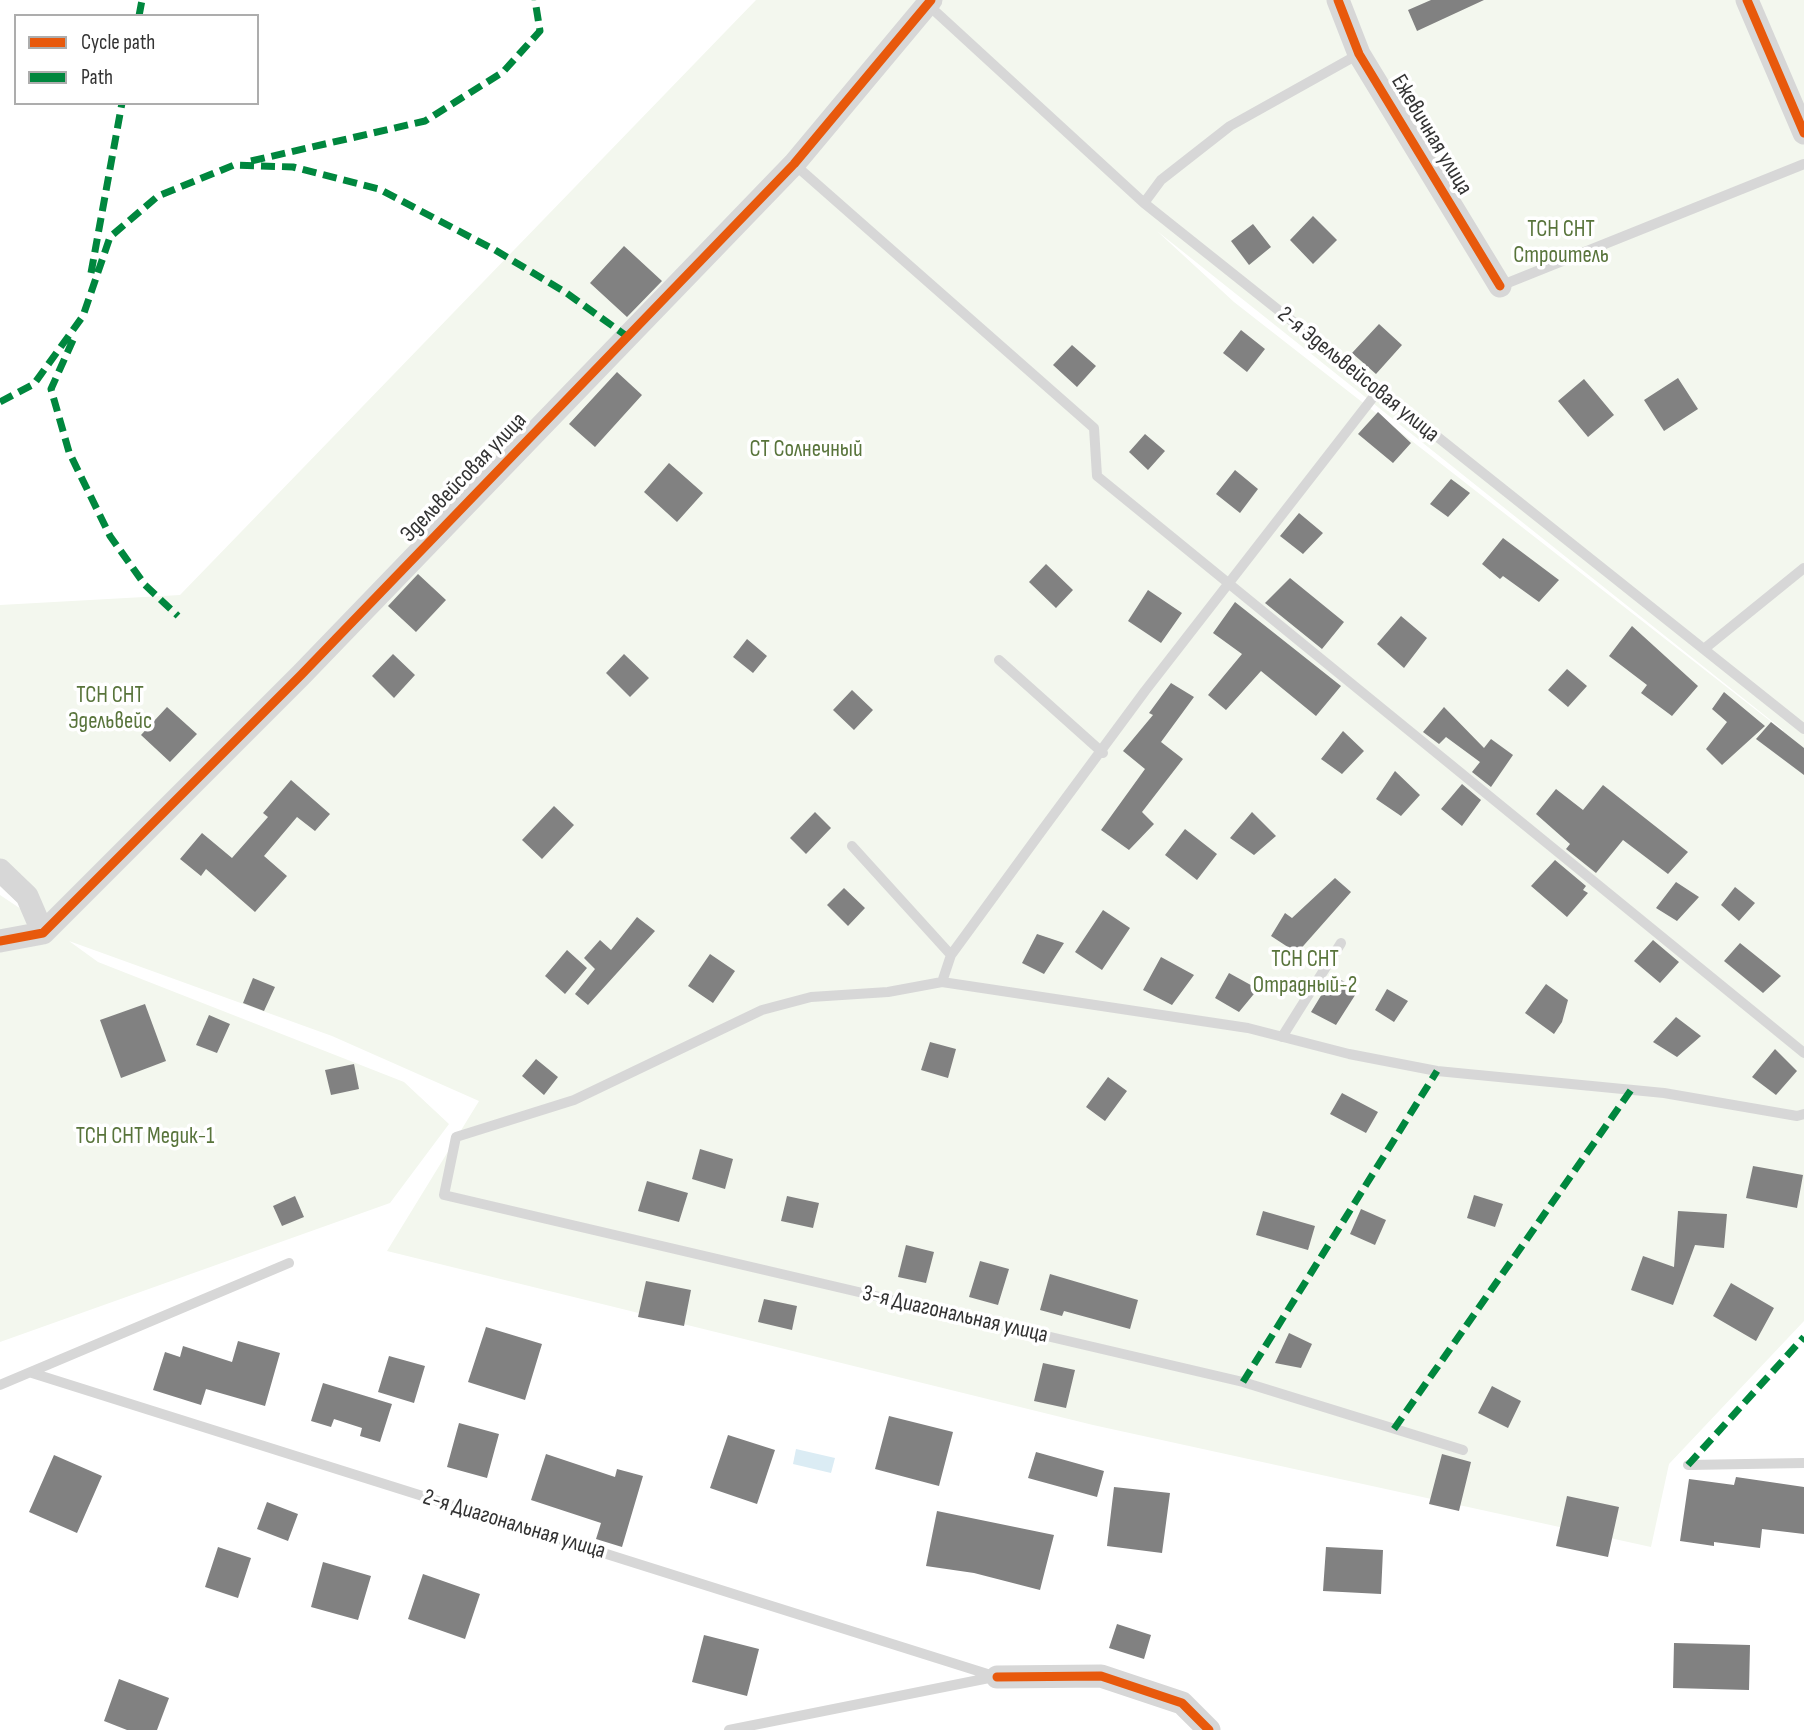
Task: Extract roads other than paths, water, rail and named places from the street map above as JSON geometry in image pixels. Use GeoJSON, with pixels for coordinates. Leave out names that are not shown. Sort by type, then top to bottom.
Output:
{"type":"FeatureCollection","features":[{"type":"Feature","properties":{"kind":"street","name":"Ежевичная улица"},"geometry":{"type":"LineString","coordinates":[[1338,0],[1359,54],[1500,286]]}},
{"type":"Feature","properties":{"kind":"street"},"geometry":{"type":"LineString","coordinates":[[1747,0],[1804,133]]}},
{"type":"Feature","properties":{"kind":"street","name":"Эдельвейсовая улица"},"geometry":{"type":"LineString","coordinates":[[43,933],[310,665],[794,164],[927,1]]}},
{"type":"Feature","properties":{"kind":"street"},"geometry":{"type":"LineString","coordinates":[[0,870],[27,896],[43,933],[0,941]]}},
{"type":"Feature","properties":{"kind":"street"},"geometry":{"type":"LineString","coordinates":[[997,1677],[1101,1676],[1182,1703],[1209,1730]]}},
{"type":"Feature","properties":{"kind":"lane","name":"2-я Эдельвейсовая улица"},"geometry":{"type":"LineString","coordinates":[[927,1],[1144,203],[1804,729]]}},
{"type":"Feature","properties":{"kind":"lane"},"geometry":{"type":"LineString","coordinates":[[1144,203],[1161,180],[1230,126],[1359,54]]}},
{"type":"Feature","properties":{"kind":"lane"},"geometry":{"type":"LineString","coordinates":[[794,164],[1094,428],[1097,476],[1804,1053]]}},
{"type":"Feature","properties":{"kind":"lane"},"geometry":{"type":"LineString","coordinates":[[1500,286],[1804,164]]}},
{"type":"Feature","properties":{"kind":"lane"},"geometry":{"type":"LineString","coordinates":[[1378,391],[1145,691],[951,956],[942,982],[1248,1028],[1437,1071],[1664,1093],[1804,1114]]}},
{"type":"Feature","properties":{"kind":"lane"},"geometry":{"type":"LineString","coordinates":[[1704,649],[1804,568]]}},
{"type":"Feature","properties":{"kind":"lane"},"geometry":{"type":"LineString","coordinates":[[999,660],[1102,753]]}},
{"type":"Feature","properties":{"kind":"lane"},"geometry":{"type":"LineString","coordinates":[[852,846],[951,956]]}},
{"type":"Feature","properties":{"kind":"lane"},"geometry":{"type":"LineString","coordinates":[[1282,1037],[1341,943]]}},
{"type":"Feature","properties":{"kind":"lane","name":"3-я Диагональная улица"},"geometry":{"type":"LineString","coordinates":[[942,982],[888,992],[811,997],[762,1010],[574,1100],[456,1137],[444,1195],[1243,1382],[1463,1450]]}},
{"type":"Feature","properties":{"kind":"lane"},"geometry":{"type":"LineString","coordinates":[[0,1385],[289,1263]]}},
{"type":"Feature","properties":{"kind":"lane","name":"2-я Диагональная улица"},"geometry":{"type":"LineString","coordinates":[[32,1373],[997,1677]]}},
{"type":"Feature","properties":{"kind":"lane"},"geometry":{"type":"LineString","coordinates":[[1688,1465],[1804,1463]]}},
{"type":"Feature","properties":{"kind":"lane"},"geometry":{"type":"LineString","coordinates":[[729,1730],[997,1677]]}},
{"type":"Feature","properties":{"kind":"park label","name":"ТСН СНТ Строитель"},"geometry":{"type":"Point","coordinates":[1561,243]}},
{"type":"Feature","properties":{"kind":"park label","name":"СТ Солнечный"},"geometry":{"type":"Point","coordinates":[806,450]}},
{"type":"Feature","properties":{"kind":"park label","name":"ТСН СНТ Эдельвейс"},"geometry":{"type":"Point","coordinates":[110,709]}},
{"type":"Feature","properties":{"kind":"park label","name":"ТСН СНТ Отрадный-2"},"geometry":{"type":"Point","coordinates":[1305,973]}},
{"type":"Feature","properties":{"kind":"park label","name":"ТСН СНТ Медик-1"},"geometry":{"type":"Point","coordinates":[145,1137]}}]}
